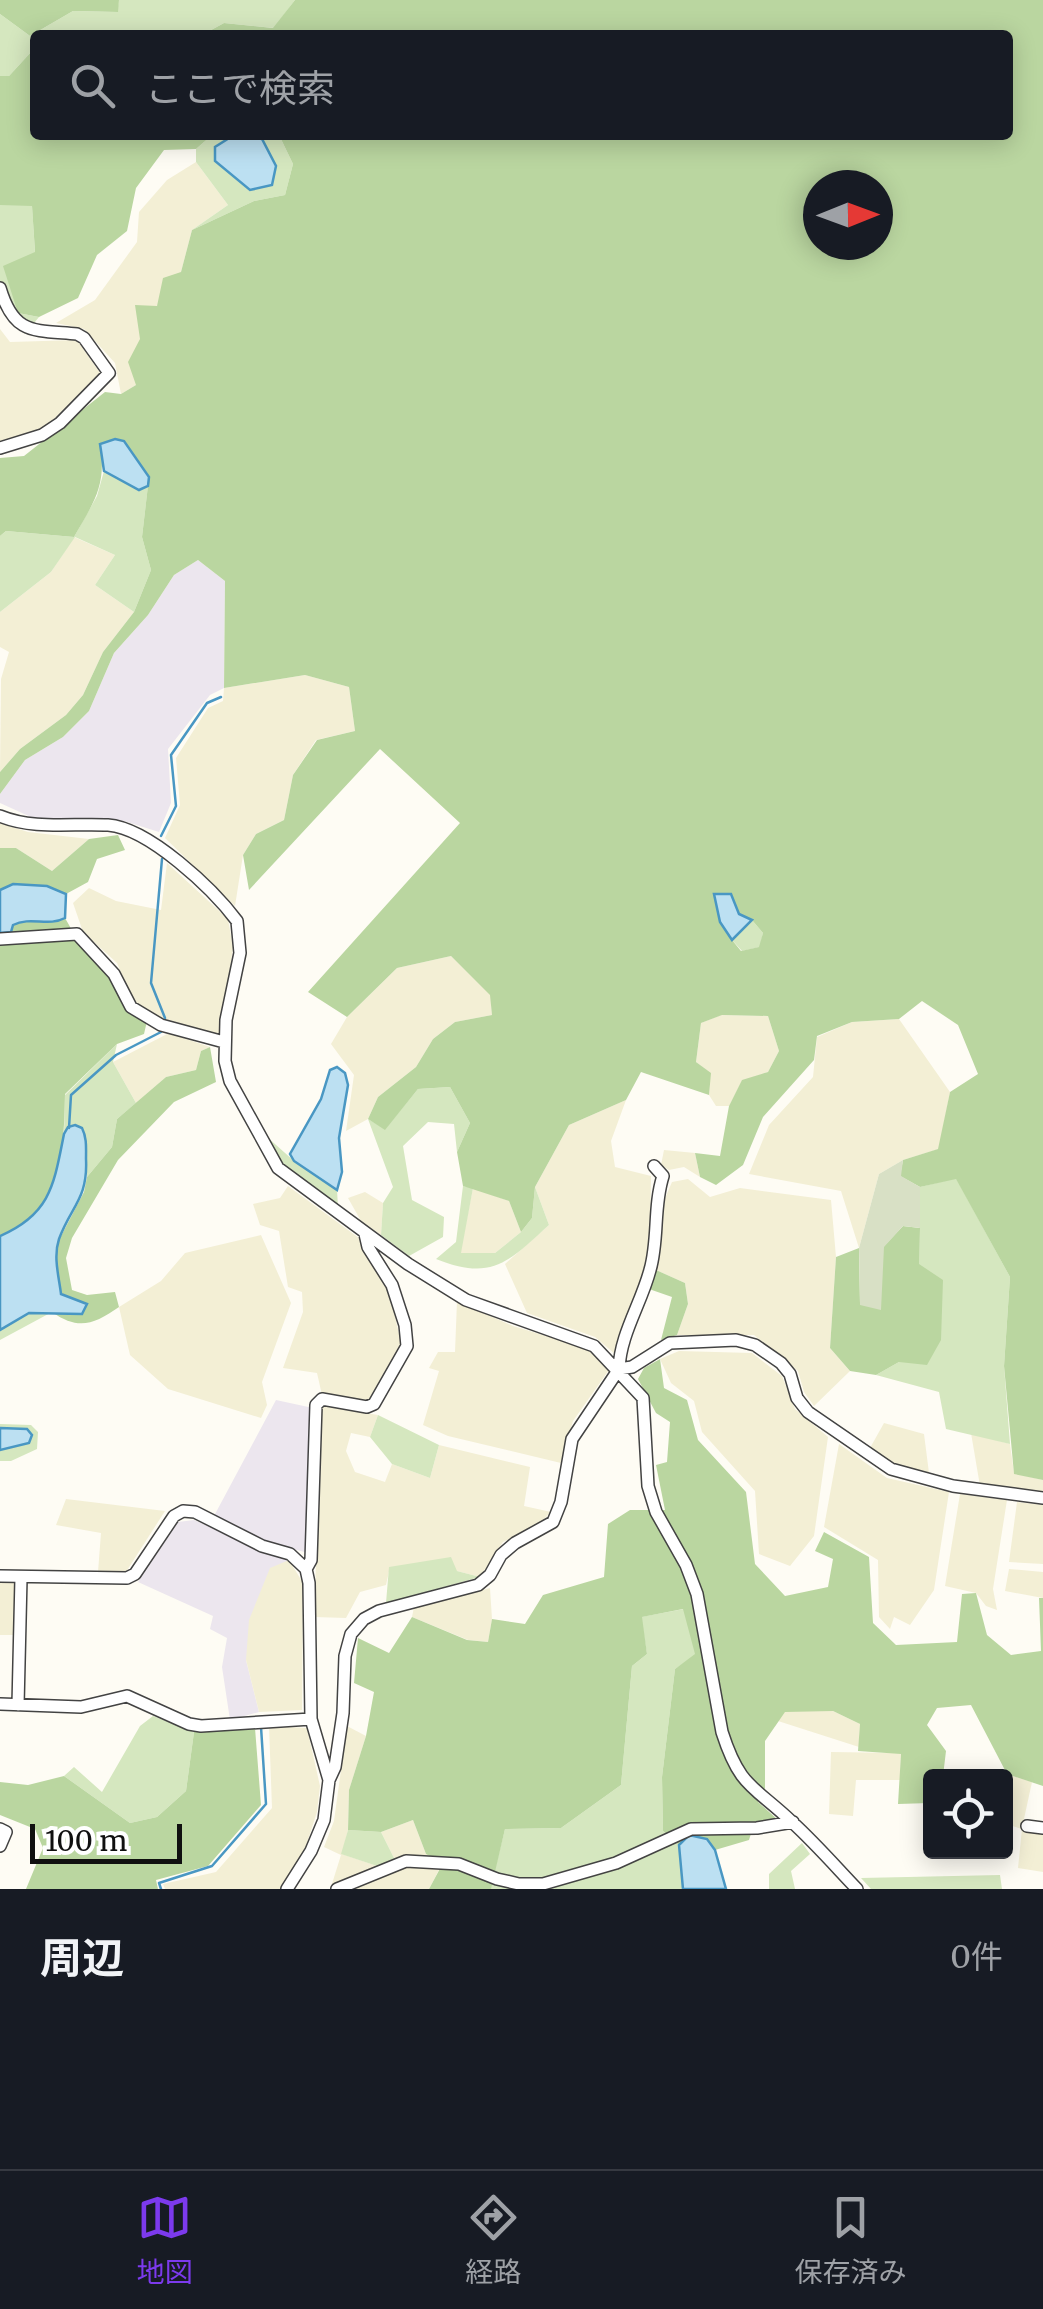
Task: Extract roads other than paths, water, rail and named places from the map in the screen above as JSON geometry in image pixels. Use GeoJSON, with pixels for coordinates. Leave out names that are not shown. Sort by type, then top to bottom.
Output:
{"type":"FeatureCollection","features":[{"type":"Feature","properties":{"kind":"street"},"geometry":{"type":"LineString","coordinates":[[0,288],[15,322],[24,328],[84,338],[109,373],[42,436],[0,448]]}},
{"type":"Feature","properties":{"kind":"street"},"geometry":{"type":"LineString","coordinates":[[0,816],[29,824],[127,828],[166,852],[237,921],[240,954],[224,1042],[230,1081],[278,1168],[364,1233],[466,1300],[594,1346],[643,1398],[648,1486],[656,1512],[686,1564],[696,1594],[729,1754],[754,1792],[792,1822],[857,1889]]}},
{"type":"Feature","properties":{"kind":"street"},"geometry":{"type":"LineString","coordinates":[[0,938],[77,934],[114,974],[131,1008],[161,1025],[224,1042]]}},
{"type":"Feature","properties":{"kind":"street"},"geometry":{"type":"LineString","coordinates":[[287,1889],[311,1851],[324,1820],[344,1714],[345,1656],[352,1634],[364,1618],[379,1611],[478,1585],[515,1543],[553,1522],[561,1502],[572,1439],[619,1369],[619,1353],[651,1268],[656,1198],[663,1176],[654,1166]]}},
{"type":"Feature","properties":{"kind":"street"},"geometry":{"type":"LineString","coordinates":[[306,1569],[311,1560],[316,1405],[322,1399],[367,1407],[374,1404],[407,1346],[406,1325],[392,1284],[364,1233]]}},
{"type":"Feature","properties":{"kind":"street"},"geometry":{"type":"LineString","coordinates":[[619,1369],[632,1367],[670,1343],[736,1340],[755,1345],[782,1363],[790,1374],[797,1398],[808,1412],[891,1469],[952,1486],[1043,1498]]}},
{"type":"Feature","properties":{"kind":"street"},"geometry":{"type":"LineString","coordinates":[[0,1576],[127,1578],[135,1574],[174,1516],[183,1512],[195,1512],[262,1546],[290,1554],[306,1569],[309,1583],[310,1720],[330,1780]]}},
{"type":"Feature","properties":{"kind":"street"},"geometry":{"type":"LineString","coordinates":[[18,1705],[21,1578]]}},
{"type":"Feature","properties":{"kind":"street"},"geometry":{"type":"LineString","coordinates":[[0,1704],[81,1708],[127,1696],[189,1724],[310,1720]]}},
{"type":"Feature","properties":{"kind":"street"},"geometry":{"type":"LineString","coordinates":[[337,1889],[406,1861],[459,1864],[497,1879],[543,1884],[616,1863],[691,1829],[757,1828],[792,1822]]}},
{"type":"Feature","properties":{"kind":"street"},"geometry":{"type":"LineString","coordinates":[[1027,1826],[1043,1828]]}},
{"type":"Feature","properties":{"kind":"street"},"geometry":{"type":"LineString","coordinates":[[0,1830],[6,1832],[0,1846]]}},
{"type":"Feature","properties":{"kind":"water"},"geometry":{"type":"Polygon","coordinates":[[[226,140],[263,140],[276,166],[272,185],[250,190],[215,161],[215,147],[226,140]]]}},
{"type":"Feature","properties":{"kind":"water"},"geometry":{"type":"Polygon","coordinates":[[[115,439],[124,441],[149,477],[148,486],[139,490],[104,471],[100,444],[115,439]]]}},
{"type":"Feature","properties":{"kind":"water"},"geometry":{"type":"Polygon","coordinates":[[[13,884],[47,886],[66,894],[65,918],[20,922],[13,925],[11,932],[0,933],[0,890],[13,884]]]}},
{"type":"Feature","properties":{"kind":"water"},"geometry":{"type":"Polygon","coordinates":[[[714,894],[731,894],[739,914],[752,920],[732,940],[720,922],[714,894]]]}},
{"type":"Feature","properties":{"kind":"water"},"geometry":{"type":"Polygon","coordinates":[[[337,1067],[345,1073],[348,1085],[339,1138],[342,1172],[337,1190],[294,1161],[290,1154],[321,1099],[330,1070],[337,1067]]]}},
{"type":"Feature","properties":{"kind":"water"},"geometry":{"type":"Polygon","coordinates":[[[75,1125],[82,1128],[85,1136],[86,1173],[82,1193],[59,1239],[56,1260],[61,1294],[87,1304],[82,1314],[29,1313],[0,1330],[0,1236],[30,1218],[40,1207],[53,1182],[64,1134],[75,1125]]]}},
{"type":"Feature","properties":{"kind":"water"},"geometry":{"type":"Polygon","coordinates":[[[0,1428],[27,1429],[32,1435],[29,1443],[0,1450],[0,1428]]]}},
{"type":"Feature","properties":{"kind":"water"},"geometry":{"type":"Polygon","coordinates":[[[689,1835],[707,1839],[715,1850],[726,1889],[683,1889],[679,1845],[689,1835]]]}},
{"type":"Feature","properties":{"kind":"waterway"},"geometry":{"type":"LineString","coordinates":[[161,836],[176,806],[171,755],[207,703],[221,697]]}},
{"type":"Feature","properties":{"kind":"waterway"},"geometry":{"type":"LineString","coordinates":[[162,859],[151,983],[165,1018]]}},
{"type":"Feature","properties":{"kind":"waterway"},"geometry":{"type":"LineString","coordinates":[[69,1128],[71,1095],[116,1055],[161,1032]]}},
{"type":"Feature","properties":{"kind":"waterway"},"geometry":{"type":"LineString","coordinates":[[161,1889],[159,1883],[212,1866],[266,1804],[261,1727]]}}]}
